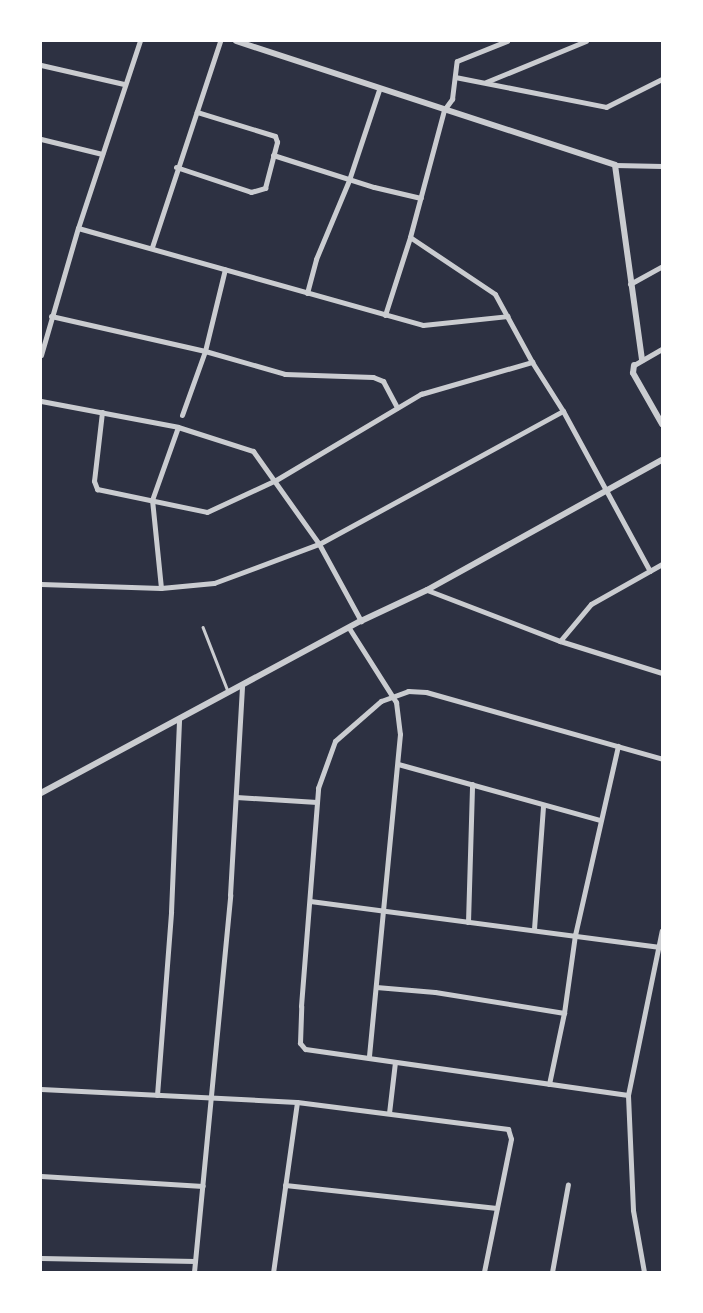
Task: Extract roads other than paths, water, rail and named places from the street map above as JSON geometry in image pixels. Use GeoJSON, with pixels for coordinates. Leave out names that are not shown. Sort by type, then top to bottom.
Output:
{"type":"FeatureCollection","features":[{"type":"Feature","properties":{"kind":"street"},"geometry":{"type":"LineString","coordinates":[[41,355],[78,228],[124,84],[140,41]]}},
{"type":"Feature","properties":{"kind":"street"},"geometry":{"type":"LineString","coordinates":[[152,247],[176,167],[197,112],[220,41]]}},
{"type":"Feature","properties":{"kind":"street"},"geometry":{"type":"LineString","coordinates":[[236,41],[379,90],[615,165],[662,166]]}},
{"type":"Feature","properties":{"kind":"street"},"geometry":{"type":"LineString","coordinates":[[386,315],[410,237],[444,110],[452,99],[457,61],[507,41]]}},
{"type":"Feature","properties":{"kind":"street"},"geometry":{"type":"LineString","coordinates":[[486,82],[586,41]]}},
{"type":"Feature","properties":{"kind":"street"},"geometry":{"type":"LineString","coordinates":[[41,66],[124,84]]}},
{"type":"Feature","properties":{"kind":"street"},"geometry":{"type":"LineString","coordinates":[[455,77],[606,107],[662,79]]}},
{"type":"Feature","properties":{"kind":"street"},"geometry":{"type":"LineString","coordinates":[[307,293],[316,259],[349,180],[379,90]]}},
{"type":"Feature","properties":{"kind":"street"},"geometry":{"type":"LineString","coordinates":[[176,167],[259,192],[265,188],[273,156],[274,136],[197,112]]}},
{"type":"Feature","properties":{"kind":"street"},"geometry":{"type":"LineString","coordinates":[[41,139],[102,154]]}},
{"type":"Feature","properties":{"kind":"street"},"geometry":{"type":"LineString","coordinates":[[273,156],[349,180],[420,198]]}},
{"type":"Feature","properties":{"kind":"street"},"geometry":{"type":"LineString","coordinates":[[615,165],[642,360]]}},
{"type":"Feature","properties":{"kind":"street"},"geometry":{"type":"LineString","coordinates":[[78,228],[152,247],[386,315],[436,326],[508,316]]}},
{"type":"Feature","properties":{"kind":"street"},"geometry":{"type":"LineString","coordinates":[[410,237],[495,294],[532,362],[563,411],[650,571]]}},
{"type":"Feature","properties":{"kind":"street"},"geometry":{"type":"LineString","coordinates":[[630,284],[662,266]]}},
{"type":"Feature","properties":{"kind":"street"},"geometry":{"type":"LineString","coordinates":[[182,415],[205,351],[225,269]]}},
{"type":"Feature","properties":{"kind":"street"},"geometry":{"type":"LineString","coordinates":[[51,316],[205,351],[285,374],[373,377],[383,382],[397,407]]}},
{"type":"Feature","properties":{"kind":"street"},"geometry":{"type":"LineString","coordinates":[[662,349],[634,365],[633,373],[662,424]]}},
{"type":"Feature","properties":{"kind":"street"},"geometry":{"type":"LineString","coordinates":[[102,412],[94,481],[97,489],[207,512],[276,480],[421,394],[532,362]]}},
{"type":"Feature","properties":{"kind":"street"},"geometry":{"type":"LineString","coordinates":[[41,401],[178,427],[253,451],[276,480],[319,544],[361,621]]}},
{"type":"Feature","properties":{"kind":"street"},"geometry":{"type":"LineString","coordinates":[[41,584],[161,588],[214,583],[319,544],[563,411]]}},
{"type":"Feature","properties":{"kind":"street"},"geometry":{"type":"LineString","coordinates":[[161,588],[152,500],[178,427]]}},
{"type":"Feature","properties":{"kind":"street"},"geometry":{"type":"LineString","coordinates":[[41,793],[361,621],[427,590],[606,489],[662,460]]}},
{"type":"Feature","properties":{"kind":"street"},"geometry":{"type":"LineString","coordinates":[[560,641],[591,604],[662,564]]}},
{"type":"Feature","properties":{"kind":"street"},"geometry":{"type":"LineString","coordinates":[[427,590],[560,641],[662,673]]}},
{"type":"Feature","properties":{"kind":"street"},"geometry":{"type":"LineString","coordinates":[[349,628],[391,694],[399,713],[398,764],[369,1058]]}},
{"type":"Feature","properties":{"kind":"street"},"geometry":{"type":"LineString","coordinates":[[194,1272],[213,1096],[236,796],[242,686]]}},
{"type":"Feature","properties":{"kind":"street"},"geometry":{"type":"LineString","coordinates":[[628,1095],[305,1049],[300,1043],[317,802],[323,770],[335,741],[350,724],[391,694],[408,691],[426,692],[662,759]]}},
{"type":"Feature","properties":{"kind":"street"},"geometry":{"type":"LineString","coordinates":[[157,1095],[172,912],[179,720]]}},
{"type":"Feature","properties":{"kind":"street"},"geometry":{"type":"LineString","coordinates":[[549,1084],[564,1013],[575,935],[618,746]]}},
{"type":"Feature","properties":{"kind":"street"},"geometry":{"type":"LineString","coordinates":[[398,764],[600,820]]}},
{"type":"Feature","properties":{"kind":"street"},"geometry":{"type":"LineString","coordinates":[[468,922],[472,784]]}},
{"type":"Feature","properties":{"kind":"street"},"geometry":{"type":"LineString","coordinates":[[236,796],[317,802]]}},
{"type":"Feature","properties":{"kind":"street"},"geometry":{"type":"LineString","coordinates":[[534,929],[543,805]]}},
{"type":"Feature","properties":{"kind":"street"},"geometry":{"type":"LineString","coordinates":[[310,901],[534,929],[658,947]]}},
{"type":"Feature","properties":{"kind":"street"},"geometry":{"type":"LineString","coordinates":[[644,1272],[633,1210],[628,1095],[662,930]]}},
{"type":"Feature","properties":{"kind":"street"},"geometry":{"type":"LineString","coordinates":[[376,987],[435,992],[564,1013]]}},
{"type":"Feature","properties":{"kind":"street"},"geometry":{"type":"LineString","coordinates":[[389,1113],[395,1062]]}},
{"type":"Feature","properties":{"kind":"street"},"geometry":{"type":"LineString","coordinates":[[41,1088],[297,1102],[508,1129],[511,1139],[484,1272]]}},
{"type":"Feature","properties":{"kind":"street"},"geometry":{"type":"LineString","coordinates":[[273,1272],[297,1102]]}},
{"type":"Feature","properties":{"kind":"street"},"geometry":{"type":"LineString","coordinates":[[41,1176],[203,1186]]}},
{"type":"Feature","properties":{"kind":"street"},"geometry":{"type":"LineString","coordinates":[[552,1272],[568,1184]]}},
{"type":"Feature","properties":{"kind":"street"},"geometry":{"type":"LineString","coordinates":[[285,1185],[497,1208]]}},
{"type":"Feature","properties":{"kind":"street"},"geometry":{"type":"LineString","coordinates":[[41,1258],[195,1261]]}},
{"type":"Feature","properties":{"kind":"lane"},"geometry":{"type":"LineString","coordinates":[[204,627],[228,692]]}}]}
